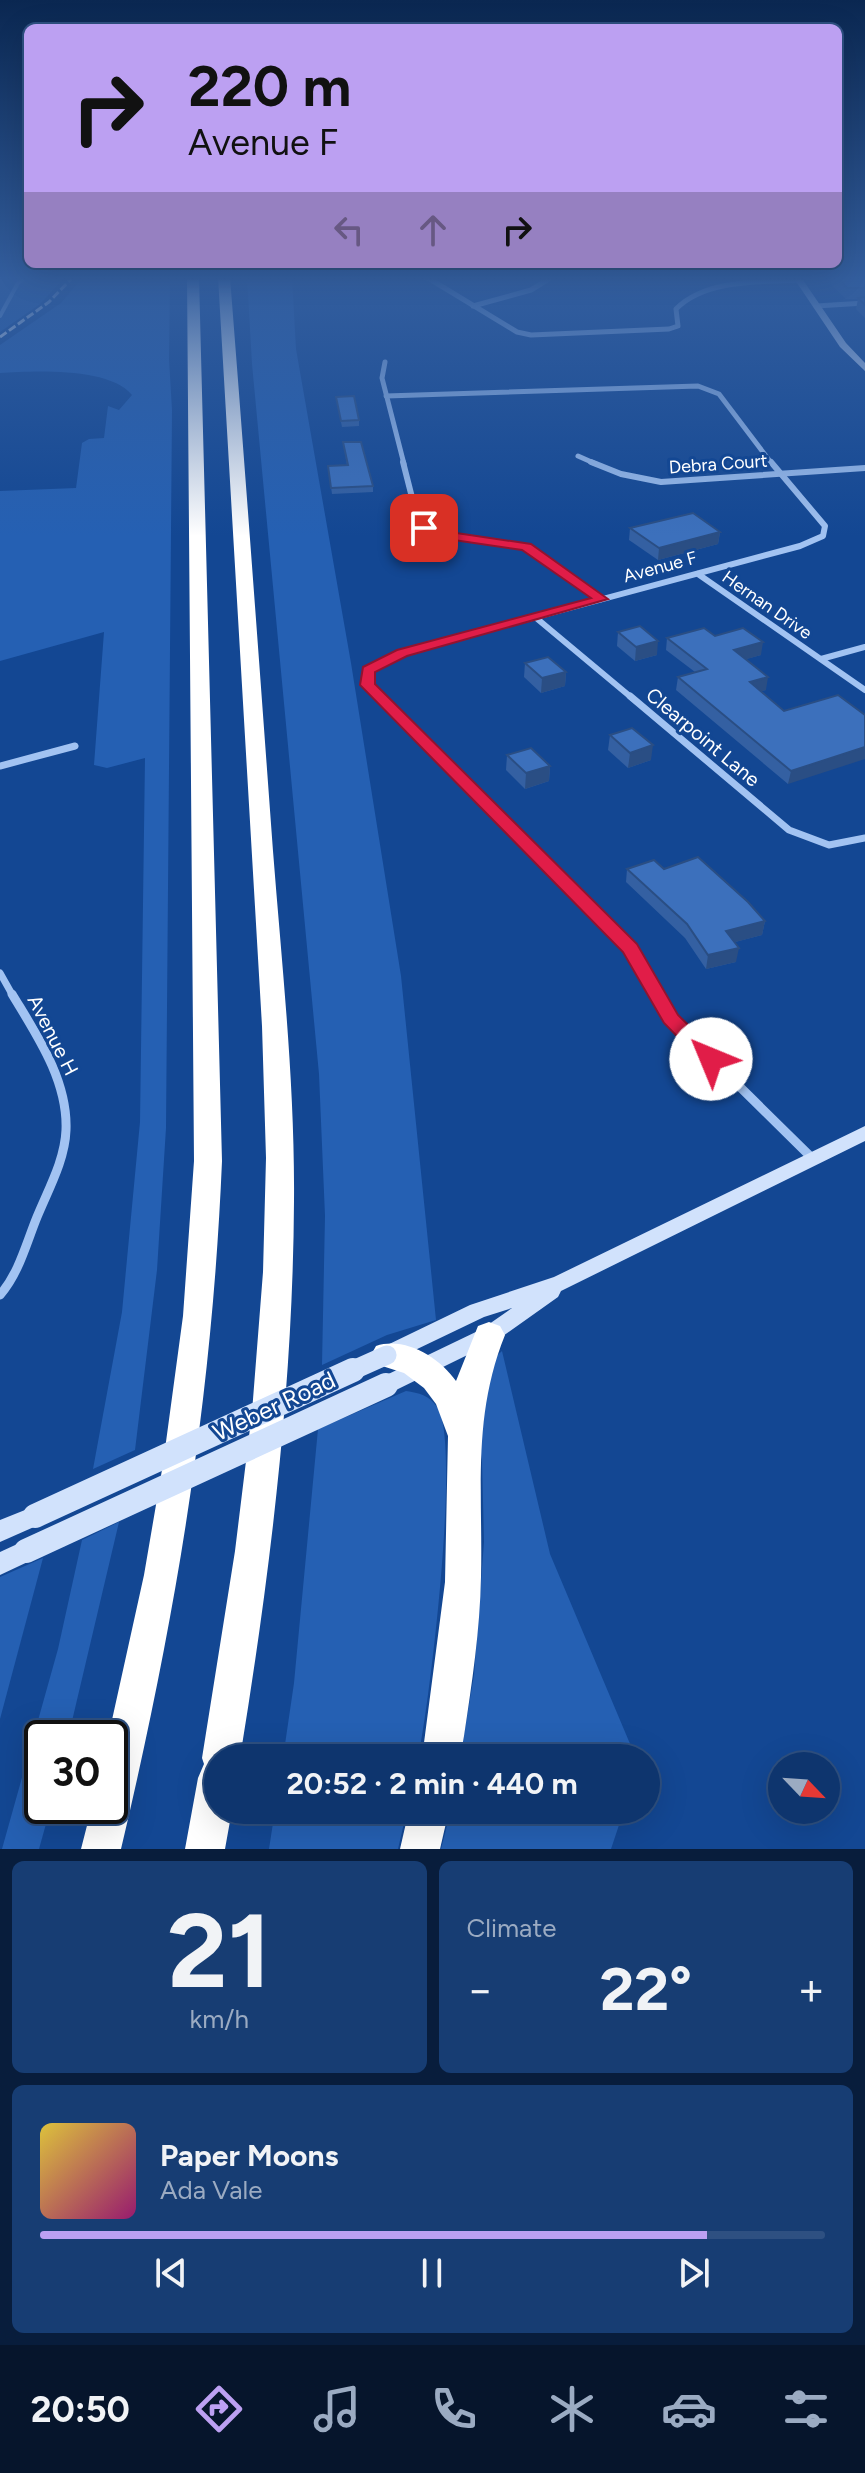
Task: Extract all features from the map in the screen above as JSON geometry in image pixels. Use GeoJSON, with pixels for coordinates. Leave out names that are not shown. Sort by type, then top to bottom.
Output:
{"type":"FeatureCollection","features":[{"type":"Feature","properties":{"kind":"highway"},"geometry":{"type":"LineString","coordinates":[[101,1849],[158,1587],[188,1410],[207,1190],[208,1057],[195,363]]}},
{"type":"Feature","properties":{"kind":"highway"},"geometry":{"type":"LineString","coordinates":[[223,1744],[244,1625],[265,1463],[276,1320],[280,1198],[270,965],[230,363]]}},
{"type":"Feature","properties":{"kind":"highway"},"geometry":{"type":"LineString","coordinates":[[443,1744],[455,1672],[463,1580],[463,1437],[468,1391],[489,1335]]}},
{"type":"Feature","properties":{"kind":"highway"},"geometry":{"type":"LineString","coordinates":[[387,1370],[410,1358],[436,1377],[449,1396],[463,1437]]}},
{"type":"Feature","properties":{"kind":"highway"},"geometry":{"type":"LineString","coordinates":[[205,1849],[210,1824]]}},
{"type":"Feature","properties":{"kind":"highway"},"geometry":{"type":"LineString","coordinates":[[420,1849],[426,1824]]}},
{"type":"Feature","properties":{"kind":"street"},"geometry":{"type":"LineString","coordinates":[[385,363],[382,378],[419,525],[440,534],[526,547],[601,599]]}},
{"type":"Feature","properties":{"kind":"street"},"geometry":{"type":"LineString","coordinates":[[386,396],[698,386],[719,394],[780,474]]}},
{"type":"Feature","properties":{"kind":"street","name":"Debra Court"},"geometry":{"type":"LineString","coordinates":[[578,456],[621,474],[661,482],[865,468]]}},
{"type":"Feature","properties":{"kind":"street","name":"Avenue F"},"geometry":{"type":"LineString","coordinates":[[780,474],[825,526],[823,536],[698,574],[402,653],[368,670],[367,685],[630,948],[671,1019],[812,1158]]}},
{"type":"Feature","properties":{"kind":"street","name":"Hernan Drive"},"geometry":{"type":"LineString","coordinates":[[698,574],[865,690]]}},
{"type":"Feature","properties":{"kind":"street","name":"Clearpoint Lane"},"geometry":{"type":"LineString","coordinates":[[535,617],[789,830],[829,845],[865,838]]}},
{"type":"Feature","properties":{"kind":"street","name":"Hernan Drive"},"geometry":{"type":"LineString","coordinates":[[821,659],[865,647]]}},
{"type":"Feature","properties":{"kind":"street"},"geometry":{"type":"LineString","coordinates":[[0,766],[75,746]]}},
{"type":"Feature","properties":{"kind":"street","name":"Avenue H"},"geometry":{"type":"LineString","coordinates":[[0,973],[47,1059],[61,1093],[67,1131],[28,1239],[7,1288],[0,1295]]}},
{"type":"Feature","properties":{"kind":"street","name":"Weber Road"},"geometry":{"type":"LineString","coordinates":[[0,1564],[387,1370],[477,1311],[561,1283],[865,1133]]}},
{"type":"Feature","properties":{"kind":"street","name":"Weber Road"},"geometry":{"type":"LineString","coordinates":[[424,1368],[489,1335],[561,1283]]}},
{"type":"Feature","properties":{"kind":"street","name":"Weber Road"},"geometry":{"type":"LineString","coordinates":[[0,1531],[387,1370]]}},
{"type":"Feature","properties":{"kind":"shaded area"},"geometry":{"type":"Polygon","coordinates":[[[0,363],[169,363],[172,410],[166,1128],[157,1270],[135,1450],[93,1469],[122,1312],[140,1122],[145,758],[107,768],[94,765],[104,632],[0,661],[0,491],[76,488],[82,443],[104,438],[108,406],[119,410],[132,395],[106,379],[89,375],[0,373],[0,363]]]}},
{"type":"Feature","properties":{"kind":"shaded area"},"geometry":{"type":"Polygon","coordinates":[[[299,363],[401,976],[436,1320],[387,1335],[322,1365],[325,1216],[319,1074],[252,364],[299,363]]]}},
{"type":"Feature","properties":{"kind":"shaded area"},"geometry":{"type":"Polygon","coordinates":[[[502,1351],[550,1554],[630,1744],[462,1744],[474,1675],[484,1542],[482,1460],[477,1427],[490,1362],[502,1351]]]}},
{"type":"Feature","properties":{"kind":"shaded area"},"geometry":{"type":"Polygon","coordinates":[[[406,1391],[423,1395],[437,1407],[444,1430],[445,1519],[435,1634],[420,1744],[285,1744],[294,1683],[318,1429],[406,1391]]]}},
{"type":"Feature","properties":{"kind":"shaded area"},"geometry":{"type":"Polygon","coordinates":[[[119,1522],[72,1720],[38,1720],[58,1649],[82,1540],[119,1522]]]}},
{"type":"Feature","properties":{"kind":"shaded area"},"geometry":{"type":"Polygon","coordinates":[[[43,1558],[0,1719],[0,1577],[43,1558]]]}},
{"type":"Feature","properties":{"kind":"shaded area"},"geometry":{"type":"Polygon","coordinates":[[[24,1770],[24,1824],[46,1824],[39,1849],[2,1849],[24,1770]]]}},
{"type":"Feature","properties":{"kind":"shaded area"},"geometry":{"type":"Polygon","coordinates":[[[273,1824],[404,1824],[398,1849],[269,1849],[273,1824]]]}},
{"type":"Feature","properties":{"kind":"shaded area"},"geometry":{"type":"Polygon","coordinates":[[[447,1824],[619,1824],[611,1849],[441,1849],[447,1824]]]}},
{"type":"Feature","properties":{"kind":"building"},"geometry":{"type":"Polygon","coordinates":[[[354,396],[359,420],[341,421],[336,397],[354,396]]]}},
{"type":"Feature","properties":{"kind":"building"},"geometry":{"type":"Polygon","coordinates":[[[343,442],[361,442],[373,486],[331,488],[328,466],[348,465],[343,442]]]}},
{"type":"Feature","properties":{"kind":"building"},"geometry":{"type":"Polygon","coordinates":[[[693,513],[720,532],[659,548],[630,528],[693,513]]]}},
{"type":"Feature","properties":{"kind":"building"},"geometry":{"type":"Polygon","coordinates":[[[640,626],[658,641],[636,647],[618,632],[640,626]]]}},
{"type":"Feature","properties":{"kind":"building"},"geometry":{"type":"Polygon","coordinates":[[[704,628],[715,636],[743,628],[763,642],[734,650],[768,677],[750,682],[784,711],[838,695],[865,715],[865,747],[791,771],[678,677],[707,669],[667,638],[704,628]]]}},
{"type":"Feature","properties":{"kind":"building"},"geometry":{"type":"Polygon","coordinates":[[[548,657],[566,672],[542,678],[525,663],[548,657]]]}},
{"type":"Feature","properties":{"kind":"building"},"geometry":{"type":"Polygon","coordinates":[[[632,728],[653,745],[630,753],[610,735],[632,728]]]}},
{"type":"Feature","properties":{"kind":"building"},"geometry":{"type":"Polygon","coordinates":[[[531,748],[550,766],[526,773],[507,755],[531,748]]]}},
{"type":"Feature","properties":{"kind":"building"},"geometry":{"type":"Polygon","coordinates":[[[698,857],[765,921],[726,931],[739,948],[708,955],[687,924],[627,869],[654,860],[664,869],[698,857]]]}},
{"type":"Feature","properties":{"kind":"route"},"geometry":{"type":"LineString","coordinates":[[424,528],[434,533],[532,549],[601,599],[402,653],[368,670],[365,676],[367,685],[630,948],[671,1019],[711,1059]]}}]}
